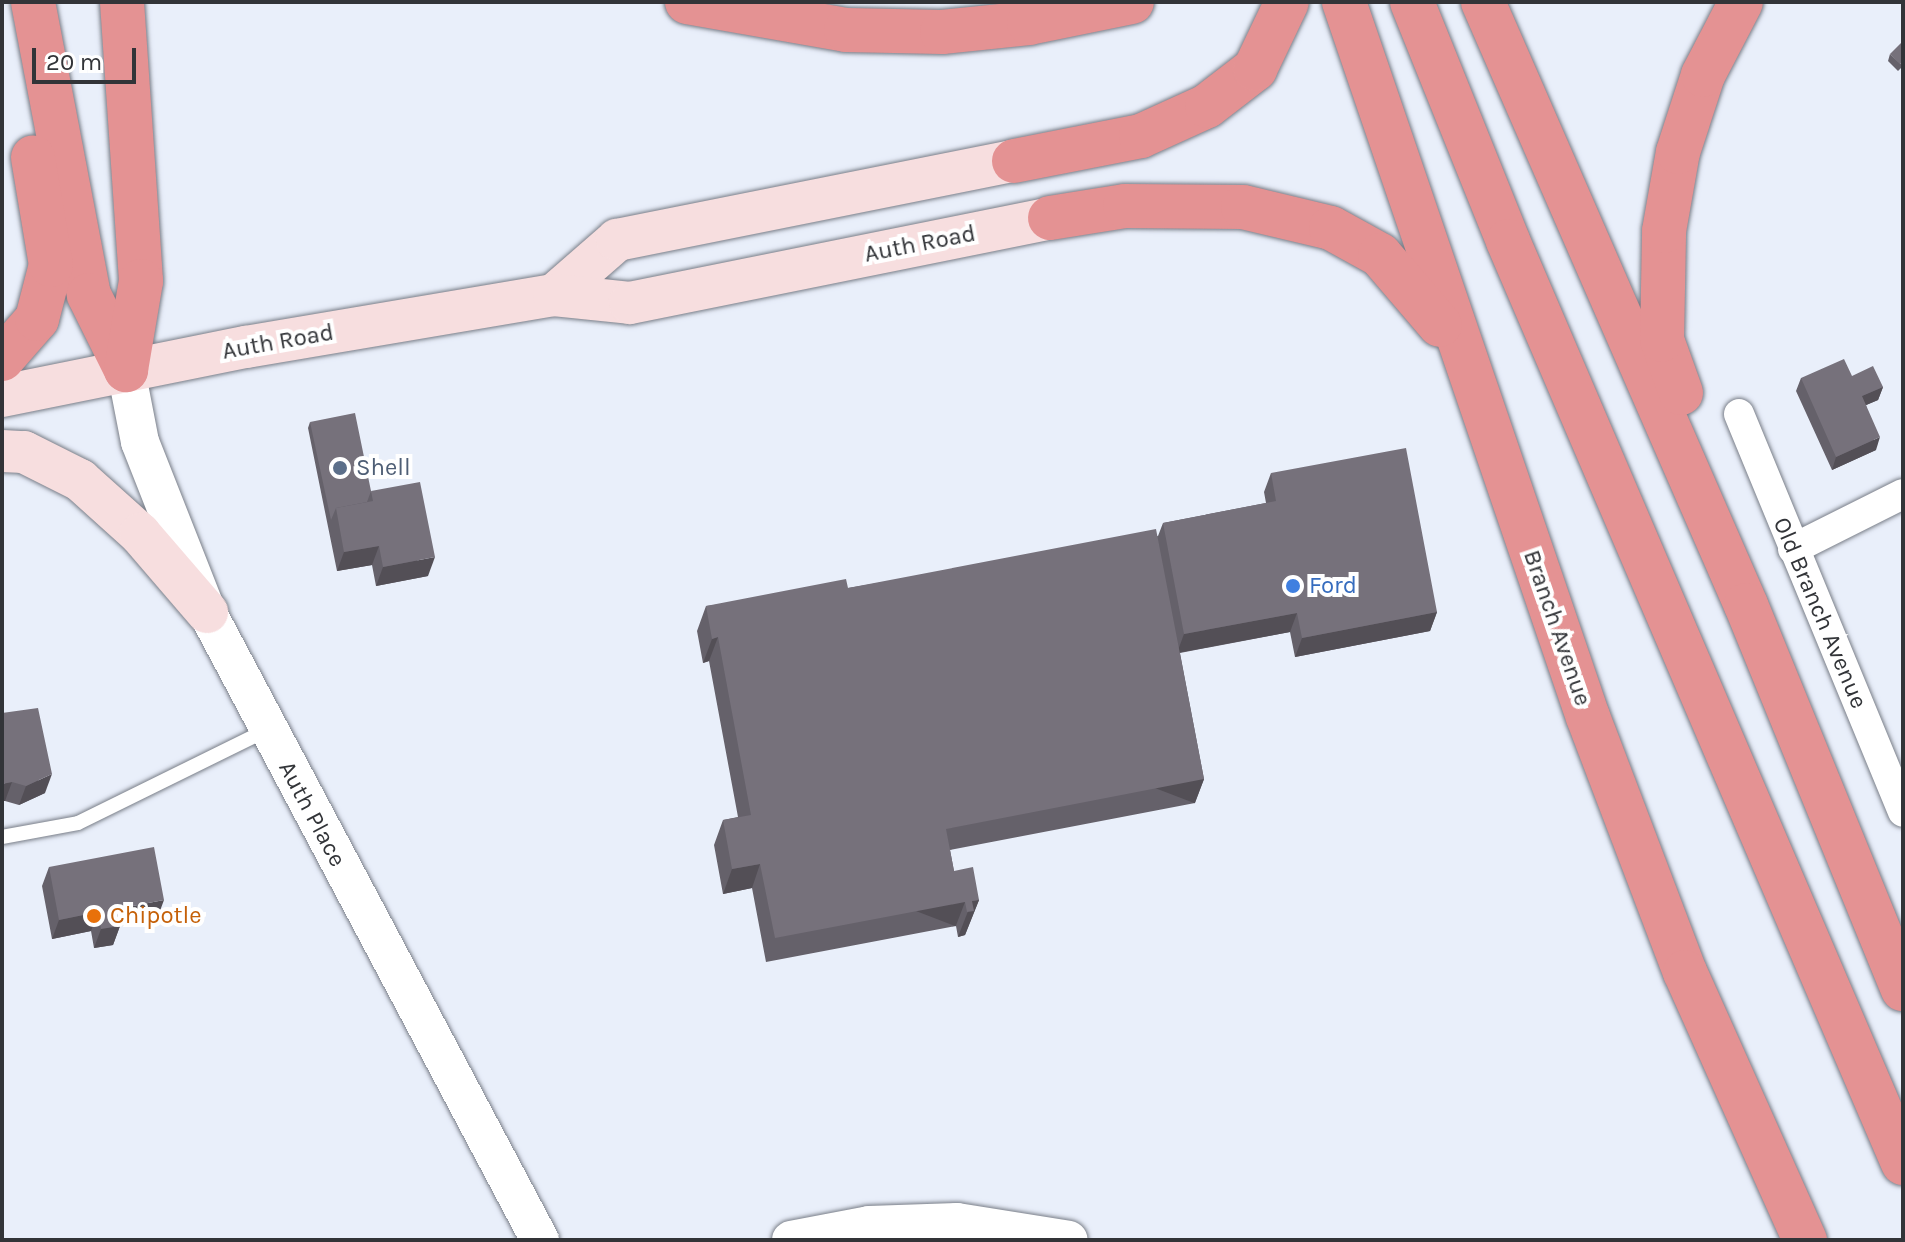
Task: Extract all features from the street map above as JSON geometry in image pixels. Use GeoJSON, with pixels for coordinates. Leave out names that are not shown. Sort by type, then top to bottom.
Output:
{"type":"FeatureCollection","features":[{"type":"Feature","properties":{"kind":"highway"},"geometry":{"type":"LineString","coordinates":[[2,359],[37,319],[51,265],[8,2]]}},
{"type":"Feature","properties":{"kind":"highway"},"geometry":{"type":"LineString","coordinates":[[33,2],[89,295],[126,370]]}},
{"type":"Feature","properties":{"kind":"highway"},"geometry":{"type":"LineString","coordinates":[[122,2],[141,281],[126,370]]}},
{"type":"Feature","properties":{"kind":"highway"},"geometry":{"type":"LineString","coordinates":[[687,2],[846,30],[942,32],[1029,23],[1132,2]]}},
{"type":"Feature","properties":{"kind":"highway"},"geometry":{"type":"LineString","coordinates":[[1014,161],[1141,136],[1207,106],[1255,69],[1287,2]]}},
{"type":"Feature","properties":{"kind":"highway","name":"Branch Avenue"},"geometry":{"type":"LineString","coordinates":[[1344,2],[1462,356],[1588,717],[1685,972],[1805,1240]]}},
{"type":"Feature","properties":{"kind":"highway"},"geometry":{"type":"LineString","coordinates":[[1412,2],[1508,241],[1903,1163]]}},
{"type":"Feature","properties":{"kind":"highway"},"geometry":{"type":"LineString","coordinates":[[1483,2],[1746,605],[1903,989]]}},
{"type":"Feature","properties":{"kind":"highway"},"geometry":{"type":"LineString","coordinates":[[1741,2],[1703,75],[1678,152],[1661,281],[1662,340],[1709,471],[1746,605]]}},
{"type":"Feature","properties":{"kind":"highway"},"geometry":{"type":"LineString","coordinates":[[1050,218],[1125,206],[1243,207],[1331,228],[1380,255],[1422,298],[1462,356]]}},
{"type":"Feature","properties":{"kind":"main road"},"geometry":{"type":"LineString","coordinates":[[554,295],[617,240],[1014,161]]}},
{"type":"Feature","properties":{"kind":"main road","name":"Auth Road"},"geometry":{"type":"LineString","coordinates":[[2,396],[126,370],[554,295],[630,303],[1050,218]]}},
{"type":"Feature","properties":{"kind":"main road"},"geometry":{"type":"LineString","coordinates":[[2,451],[24,452],[80,480],[140,534],[207,612]]}},
{"type":"Feature","properties":{"kind":"street","name":"Auth Place"},"geometry":{"type":"LineString","coordinates":[[126,370],[140,442],[207,612],[540,1240]]}},
{"type":"Feature","properties":{"kind":"street","name":"Old Branch Avenue"},"geometry":{"type":"LineString","coordinates":[[1739,414],[1903,811]]}},
{"type":"Feature","properties":{"kind":"street"},"geometry":{"type":"LineString","coordinates":[[1793,549],[1903,494]]}},
{"type":"Feature","properties":{"kind":"street"},"geometry":{"type":"LineString","coordinates":[[791,1240],[869,1225],[957,1222],[1069,1240]]}},
{"type":"Feature","properties":{"kind":"lane"},"geometry":{"type":"LineString","coordinates":[[2,837],[78,823],[268,729]]}},
{"type":"Feature","properties":{"kind":"building"},"geometry":{"type":"Polygon","coordinates":[[[1902,42],[1903,62],[1900,64],[1890,54],[1902,42]]]}},
{"type":"Feature","properties":{"kind":"building"},"geometry":{"type":"Polygon","coordinates":[[[1844,359],[1852,376],[1873,366],[1883,387],[1862,396],[1880,437],[1836,457],[1801,378],[1844,359]]]}},
{"type":"Feature","properties":{"kind":"building","name":"Shell"},"geometry":{"type":"Polygon","coordinates":[[[355,413],[371,491],[367,502],[336,508],[331,520],[310,422],[355,413]]]}},
{"type":"Feature","properties":{"kind":"building","name":"Ford"},"geometry":{"type":"Polygon","coordinates":[[[1406,448],[1437,612],[1302,638],[1297,613],[1184,634],[1163,523],[1276,501],[1271,473],[1406,448]]]}},
{"type":"Feature","properties":{"kind":"building"},"geometry":{"type":"Polygon","coordinates":[[[420,482],[435,557],[383,567],[379,546],[344,552],[336,508],[373,501],[371,491],[420,482]]]}},
{"type":"Feature","properties":{"kind":"building"},"geometry":{"type":"Polygon","coordinates":[[[1156,529],[1204,779],[946,829],[954,871],[973,867],[979,900],[972,901],[974,911],[967,912],[965,902],[775,938],[760,864],[732,869],[723,820],[751,815],[718,637],[712,639],[706,606],[846,579],[848,588],[1156,529]]]}},
{"type":"Feature","properties":{"kind":"building"},"geometry":{"type":"Polygon","coordinates":[[[38,708],[52,774],[26,786],[12,782],[2,784],[2,713],[38,708]]]}},
{"type":"Feature","properties":{"kind":"building"},"geometry":{"type":"Polygon","coordinates":[[[154,847],[164,900],[117,909],[120,926],[101,929],[98,912],[59,920],[49,867],[154,847]]]}},
{"type":"Feature","properties":{"kind":"place","name":"Shell"},"geometry":{"type":"Point","coordinates":[340,468]}},
{"type":"Feature","properties":{"kind":"place","name":"Ford"},"geometry":{"type":"Point","coordinates":[1293,586]}},
{"type":"Feature","properties":{"kind":"place","name":"Chipotle"},"geometry":{"type":"Point","coordinates":[94,916]}}]}
